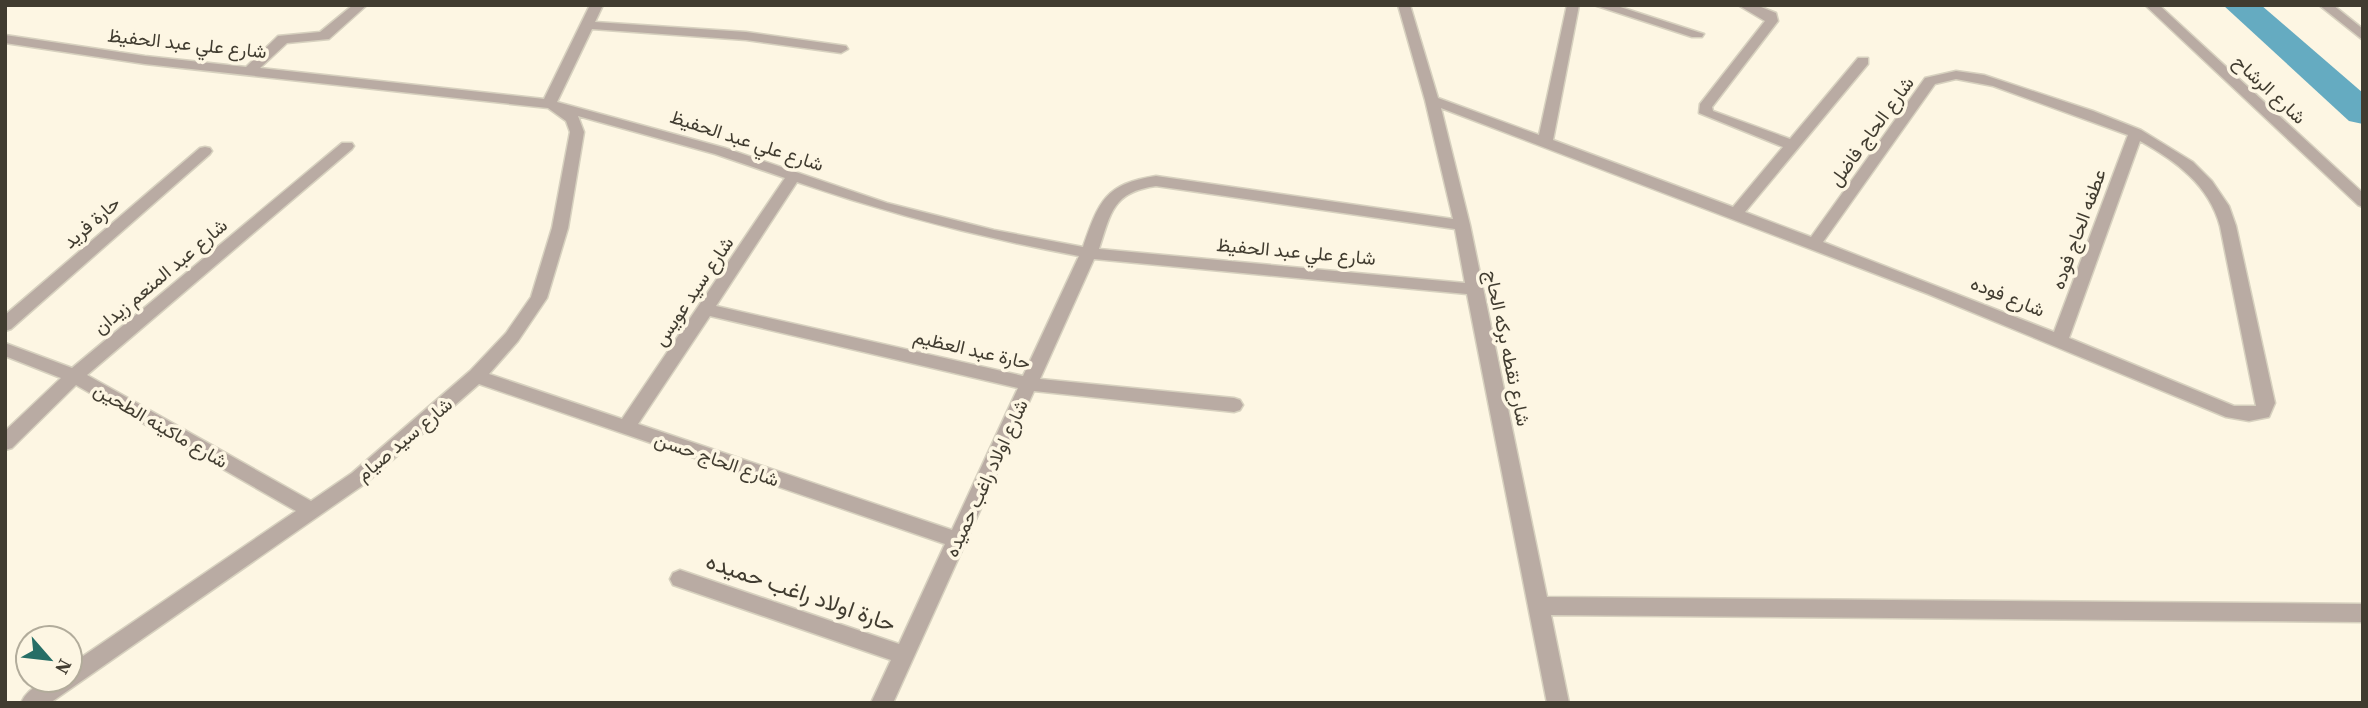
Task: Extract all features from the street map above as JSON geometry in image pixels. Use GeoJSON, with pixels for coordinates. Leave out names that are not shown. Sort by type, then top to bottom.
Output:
{"type":"FeatureCollection","features":[{"type":"Feature","properties":{"kind":"street"},"geometry":{"type":"LineString","coordinates":[[249,71],[284,39],[324,36],[361,5]]}},
{"type":"Feature","properties":{"kind":"street"},"geometry":{"type":"LineString","coordinates":[[549,104],[597,5]]}},
{"type":"Feature","properties":{"kind":"street","name":"شارع نقطه بركه الحاج"},"geometry":{"type":"LineString","coordinates":[[1404,5],[1432,100],[1462,225],[1558,703]]}},
{"type":"Feature","properties":{"kind":"street"},"geometry":{"type":"LineString","coordinates":[[1545,142],[1573,5]]}},
{"type":"Feature","properties":{"kind":"street"},"geometry":{"type":"LineString","coordinates":[[1600,5],[1697,34]]}},
{"type":"Feature","properties":{"kind":"street"},"geometry":{"type":"LineString","coordinates":[[1744,5],[1762,10],[1771,16],[1772,21],[1705,107],[1706,113],[1792,145]]}},
{"type":"Feature","properties":{"kind":"street","name":"شارع الرشاح"},"geometry":{"type":"LineString","coordinates":[[2151,5],[2363,202]]}},
{"type":"Feature","properties":{"kind":"street"},"geometry":{"type":"LineString","coordinates":[[2325,5],[2361,34]]}},
{"type":"Feature","properties":{"kind":"street"},"geometry":{"type":"LineString","coordinates":[[587,25],[746,36],[841,48]]}},
{"type":"Feature","properties":{"kind":"street","name":"شارع علي عبد الحفيظ"},"geometry":{"type":"LineString","coordinates":[[5,39],[145,60],[549,104],[720,151],[882,206],[994,235],[1089,253],[1475,289]]}},
{"type":"Feature","properties":{"kind":"street"},"geometry":{"type":"LineString","coordinates":[[1737,213],[1863,61]]}},
{"type":"Feature","properties":{"kind":"street","name":"شارع الحاج فاضل"},"geometry":{"type":"LineString","coordinates":[[1815,242],[1930,81],[1938,77],[1960,76],[1986,81],[2082,111],[2136,133]]}},
{"type":"Feature","properties":{"kind":"street","name":"شارع فوده"},"geometry":{"type":"LineString","coordinates":[[1432,100],[1815,242],[2060,339],[2232,412],[2263,412],[2266,403],[2222,208],[2197,175],[2179,160],[2136,133]]}},
{"type":"Feature","properties":{"kind":"street","name":"شارع سيد صيام"},"geometry":{"type":"LineString","coordinates":[[84,667],[359,478],[476,376],[512,337],[538,298],[560,228],[577,132],[573,118],[549,104]]}},
{"type":"Feature","properties":{"kind":"street","name":"عطفه الحاج فوده"},"geometry":{"type":"LineString","coordinates":[[2060,339],[2136,133]]}},
{"type":"Feature","properties":{"kind":"street","name":"شارع عبد المنعم زيدان"},"geometry":{"type":"LineString","coordinates":[[5,443],[74,376],[348,146]]}},
{"type":"Feature","properties":{"kind":"street","name":"حارة فريد"},"geometry":{"type":"LineString","coordinates":[[5,325],[205,151]]}},
{"type":"Feature","properties":{"kind":"street","name":"شارع سيد عويس"},"geometry":{"type":"LineString","coordinates":[[626,428],[793,176]]}},
{"type":"Feature","properties":{"kind":"street","name":"شارع اولاد راغب حميده"},"geometry":{"type":"LineString","coordinates":[[882,703],[1089,253],[1109,200],[1120,189],[1137,183],[1156,181],[1462,225]]}},
{"type":"Feature","properties":{"kind":"street","name":"حارة عبد العظيم"},"geometry":{"type":"LineString","coordinates":[[706,309],[1029,384],[1234,405]]}},
{"type":"Feature","properties":{"kind":"street","name":"شارع ماكينه الطحين"},"geometry":{"type":"LineString","coordinates":[[5,349],[74,376],[312,511]]}},
{"type":"Feature","properties":{"kind":"street","name":"شارع الحاج حسن"},"geometry":{"type":"LineString","coordinates":[[476,376],[957,540]]}},
{"type":"Feature","properties":{"kind":"street","name":"حارة اولاد راغب حميده"},"geometry":{"type":"LineString","coordinates":[[680,579],[904,655]]}},
{"type":"Feature","properties":{"kind":"street"},"geometry":{"type":"LineString","coordinates":[[1539,606],[2363,613]]}},
{"type":"Feature","properties":{"kind":"waterway"},"geometry":{"type":"LineString","coordinates":[[2240,5],[2363,113]]}}]}
